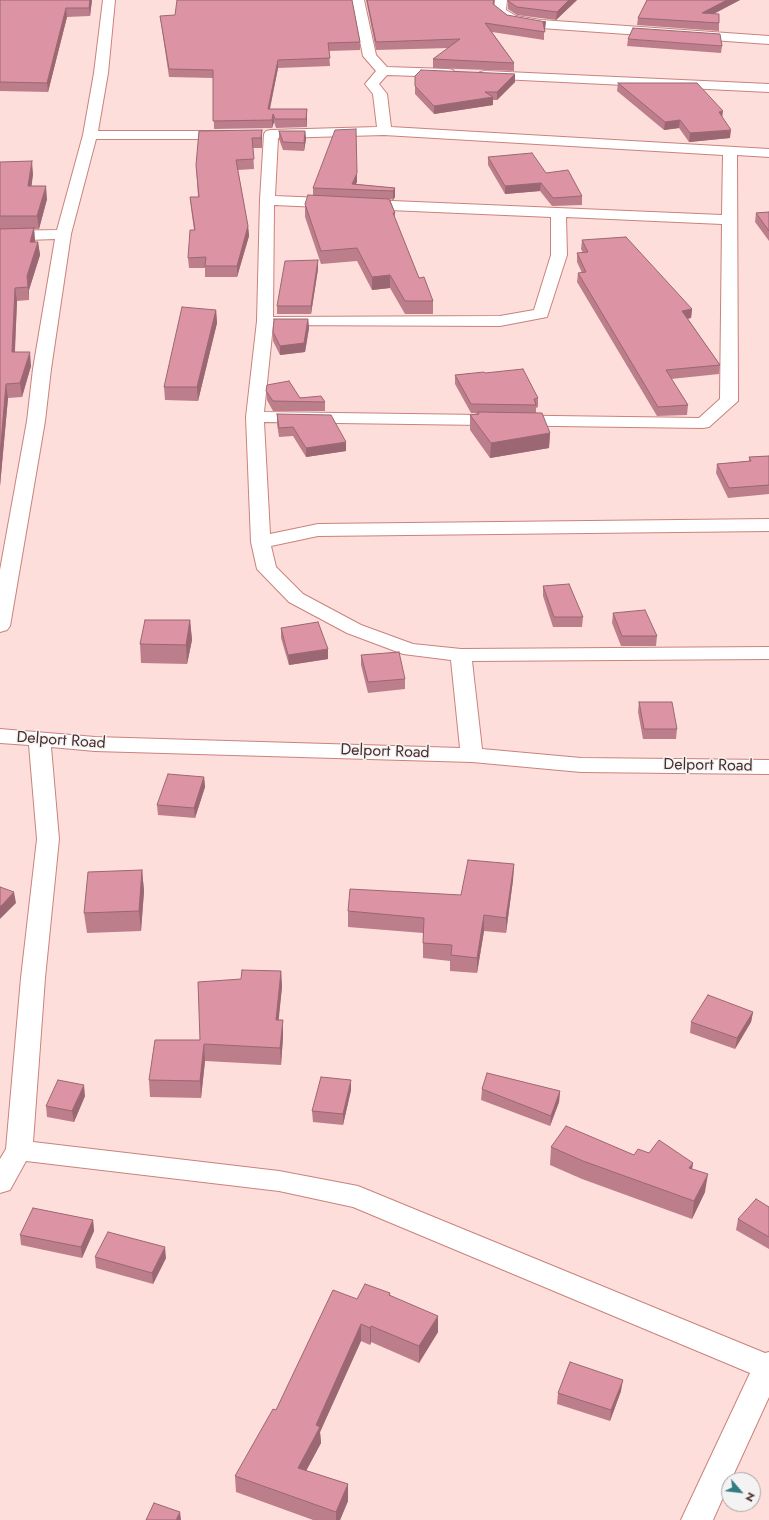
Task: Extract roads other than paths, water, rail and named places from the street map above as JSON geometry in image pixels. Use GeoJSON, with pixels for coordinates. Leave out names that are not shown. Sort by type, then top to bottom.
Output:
{"type":"FeatureCollection","features":[{"type":"Feature","properties":{"kind":"street"},"geometry":{"type":"LineString","coordinates":[[0,626],[36,421],[42,369],[63,234],[90,135],[101,73],[109,0]]}},
{"type":"Feature","properties":{"kind":"street"},"geometry":{"type":"LineString","coordinates":[[358,0],[370,56],[383,70],[769,88]]}},
{"type":"Feature","properties":{"kind":"street"},"geometry":{"type":"LineString","coordinates":[[501,0],[500,11],[512,19],[541,24],[769,40]]}},
{"type":"Feature","properties":{"kind":"street"},"geometry":{"type":"LineString","coordinates":[[383,70],[372,84],[380,94],[384,131]]}},
{"type":"Feature","properties":{"kind":"street"},"geometry":{"type":"LineString","coordinates":[[769,154],[384,131],[264,134],[266,200],[265,321],[255,417],[261,542],[267,569],[296,598],[354,629],[410,650],[461,655],[769,653]]}},
{"type":"Feature","properties":{"kind":"street"},"geometry":{"type":"LineString","coordinates":[[90,135],[241,134]]}},
{"type":"Feature","properties":{"kind":"street"},"geometry":{"type":"LineString","coordinates":[[255,417],[703,423],[729,401],[730,152]]}},
{"type":"Feature","properties":{"kind":"street"},"geometry":{"type":"LineString","coordinates":[[266,200],[730,220]]}},
{"type":"Feature","properties":{"kind":"street"},"geometry":{"type":"LineString","coordinates":[[265,321],[500,321],[540,314],[559,255],[558,213]]}},
{"type":"Feature","properties":{"kind":"street"},"geometry":{"type":"LineString","coordinates":[[0,236],[63,234]]}},
{"type":"Feature","properties":{"kind":"street"},"geometry":{"type":"LineString","coordinates":[[261,542],[318,530],[769,525]]}},
{"type":"Feature","properties":{"kind":"street"},"geometry":{"type":"LineString","coordinates":[[461,655],[472,754]]}},
{"type":"Feature","properties":{"kind":"street","name":"Delport Road"},"geometry":{"type":"LineString","coordinates":[[0,736],[94,744],[472,754],[581,765],[769,767]]}},
{"type":"Feature","properties":{"kind":"street"},"geometry":{"type":"LineString","coordinates":[[0,1183],[19,1150],[33,978],[48,839],[39,740]]}},
{"type":"Feature","properties":{"kind":"street"},"geometry":{"type":"LineString","coordinates":[[19,1150],[279,1181],[358,1197],[768,1366],[697,1520]]}}]}
